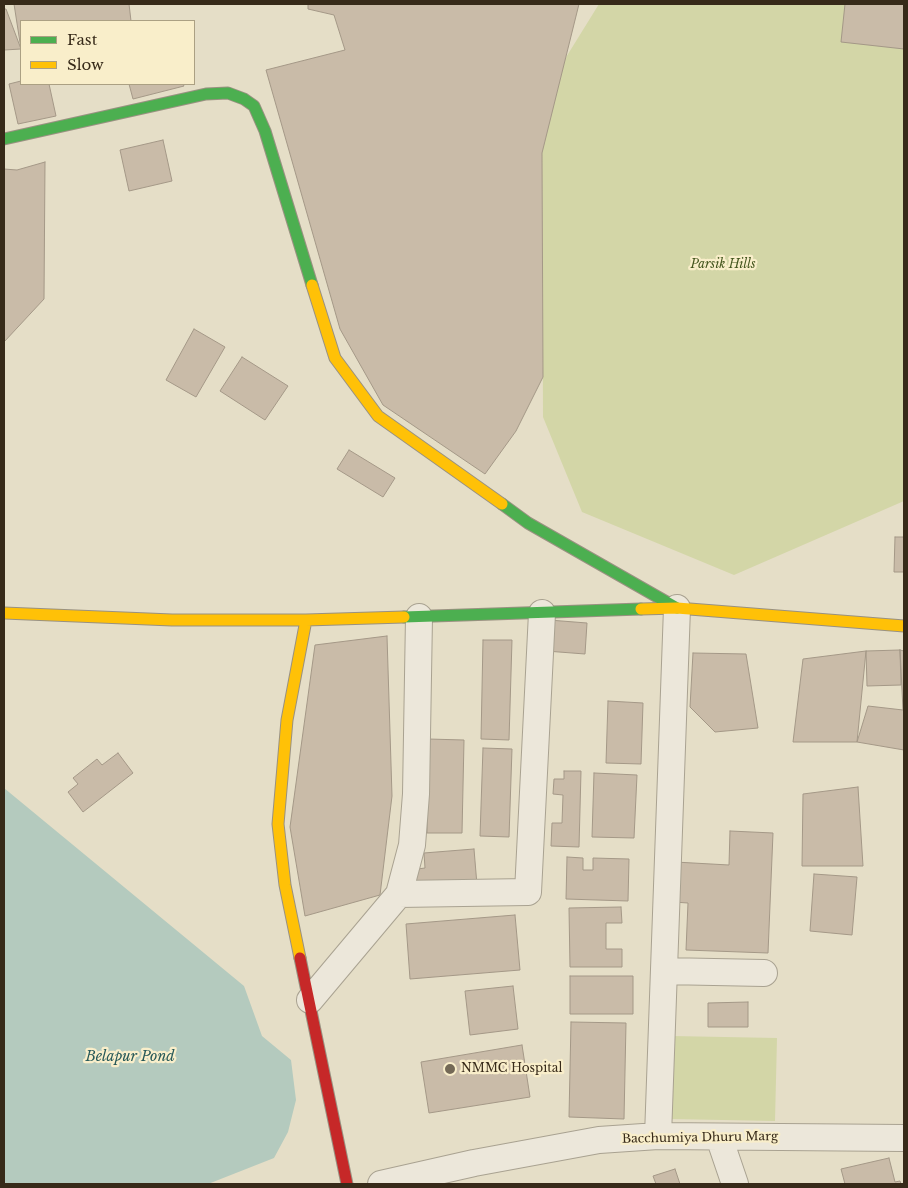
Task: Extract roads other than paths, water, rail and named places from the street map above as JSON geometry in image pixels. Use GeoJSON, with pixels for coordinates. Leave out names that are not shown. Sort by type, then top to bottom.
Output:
{"type":"FeatureCollection","features":[{"type":"Feature","properties":{"kind":"street"},"geometry":{"type":"LineString","coordinates":[[4,139],[206,94],[228,93],[249,102],[254,106],[265,131],[335,358],[378,416],[528,523],[676,608]]}},
{"type":"Feature","properties":{"kind":"street"},"geometry":{"type":"LineString","coordinates":[[658,1136],[676,608]]}},
{"type":"Feature","properties":{"kind":"street"},"geometry":{"type":"LineString","coordinates":[[4,613],[172,620],[306,620],[676,608],[904,626]]}},
{"type":"Feature","properties":{"kind":"street"},"geometry":{"type":"LineString","coordinates":[[399,894],[528,892],[542,613]]}},
{"type":"Feature","properties":{"kind":"street"},"geometry":{"type":"LineString","coordinates":[[310,1000],[399,894],[412,845],[416,794],[419,617]]}},
{"type":"Feature","properties":{"kind":"street"},"geometry":{"type":"LineString","coordinates":[[306,620],[287,720],[278,824],[285,885],[348,1184]]}},
{"type":"Feature","properties":{"kind":"street"},"geometry":{"type":"LineString","coordinates":[[664,971],[764,974]]}},
{"type":"Feature","properties":{"kind":"street","name":"Bacchumiya Dhuru Marg"},"geometry":{"type":"LineString","coordinates":[[381,1184],[474,1163],[599,1140],[658,1136],[904,1138]]}},
{"type":"Feature","properties":{"kind":"street"},"geometry":{"type":"LineString","coordinates":[[719,1137],[735,1184]]}},
{"type":"Feature","properties":{"kind":"water","name":"Belapur Pond"},"geometry":{"type":"Polygon","coordinates":[[[4,788],[244,986],[262,1036],[291,1060],[296,1100],[288,1132],[274,1158],[208,1184],[4,1184],[4,788]]]}},
{"type":"Feature","properties":{"kind":"place","name":"NMMC Hospital"},"geometry":{"type":"Point","coordinates":[450,1069]}},
{"type":"Feature","properties":{"kind":"park label","name":"Parsik Hills"},"geometry":{"type":"Point","coordinates":[723,265]}}]}
